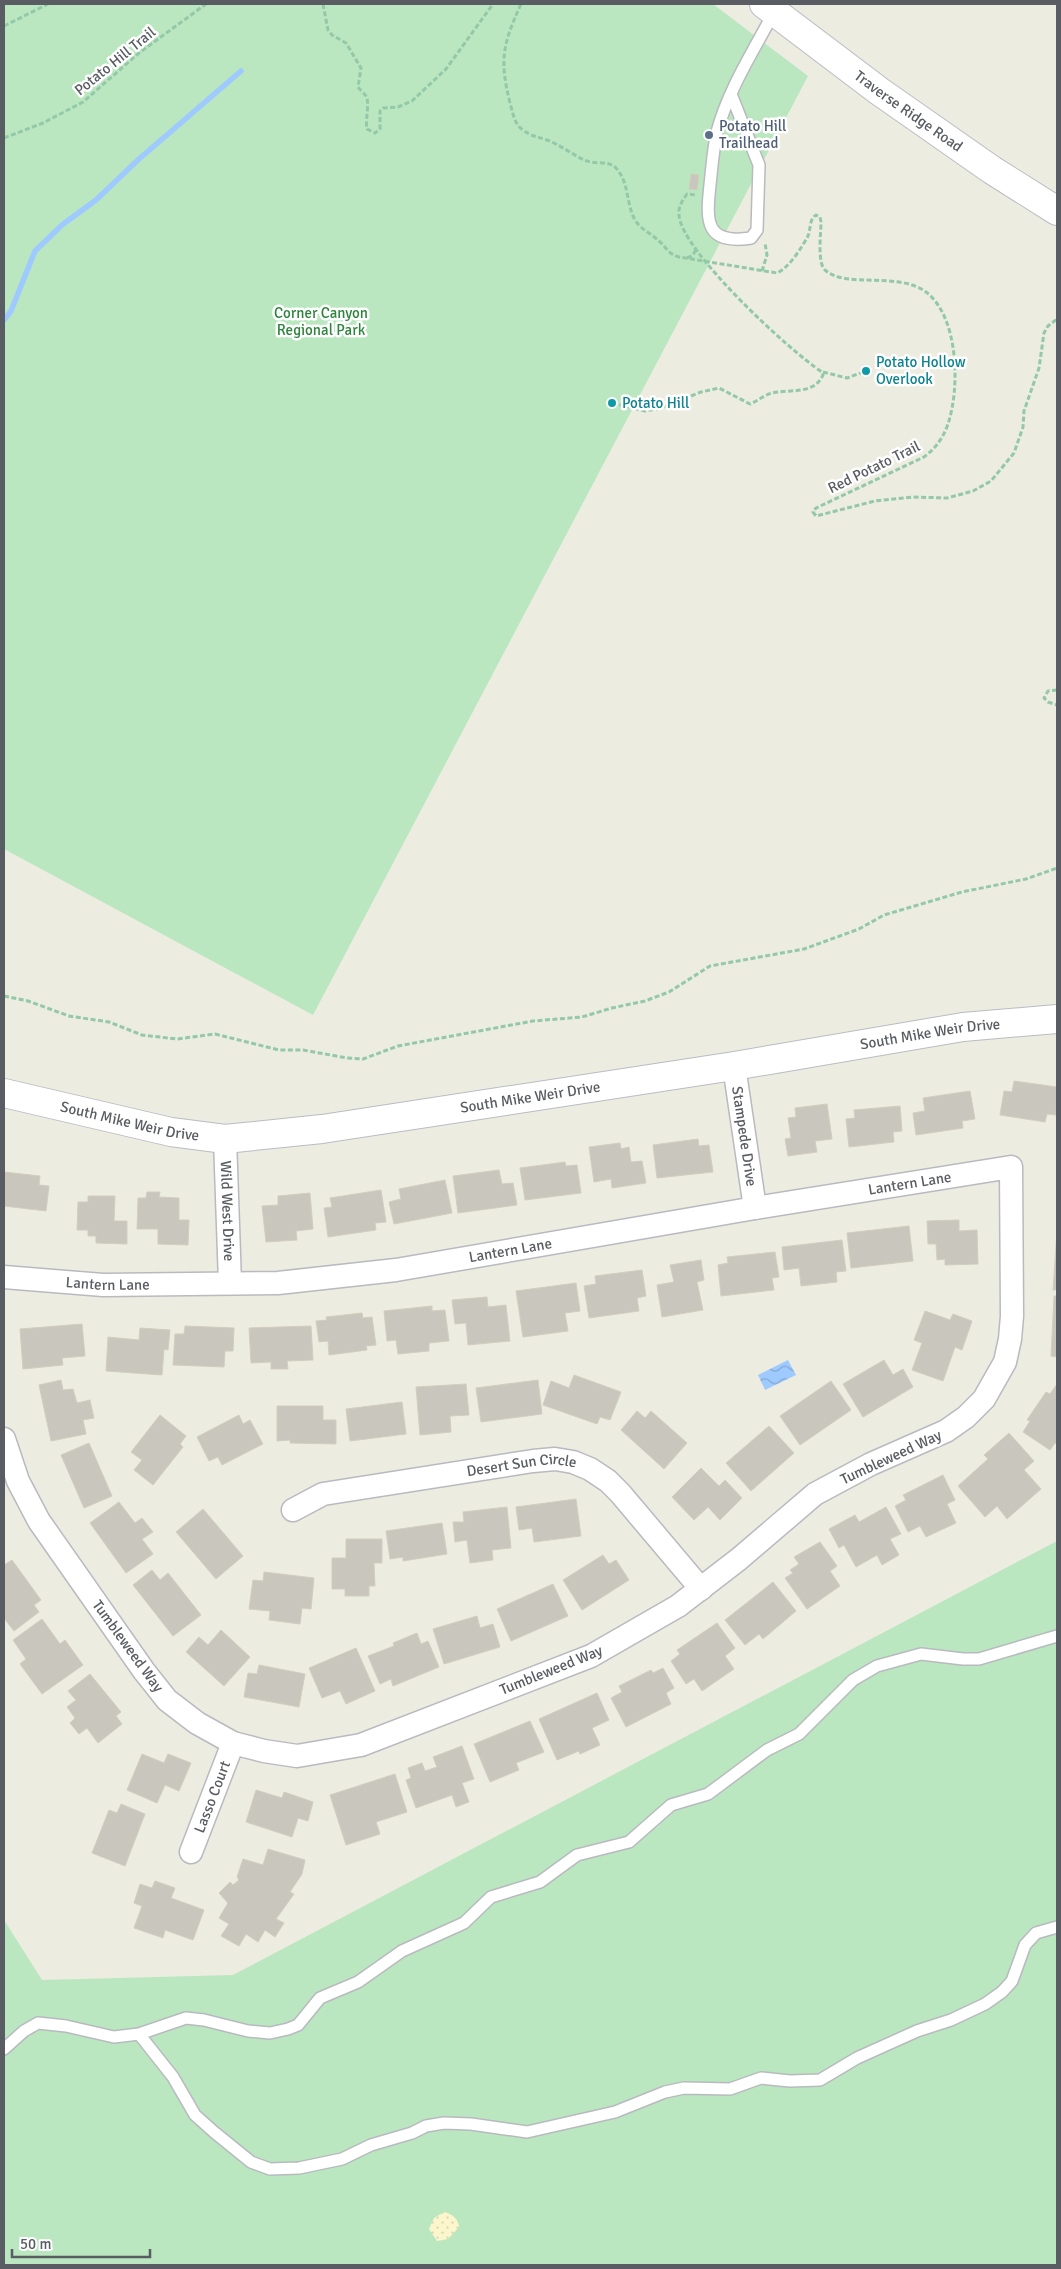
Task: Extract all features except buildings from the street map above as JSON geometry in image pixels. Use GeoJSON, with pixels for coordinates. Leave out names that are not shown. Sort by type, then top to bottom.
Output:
{"type":"FeatureCollection","features":[{"type":"Feature","properties":{"kind":"street","name":"Traverse Ridge Road"},"geometry":{"type":"LineString","coordinates":[[769,8],[960,148],[1057,212]]}},
{"type":"Feature","properties":{"kind":"street","name":"South Mike Weir Drive"},"geometry":{"type":"LineString","coordinates":[[4,1092],[171,1132],[225,1139],[322,1129],[734,1066],[963,1027],[1057,1019]]}},
{"type":"Feature","properties":{"kind":"street","name":"Stampede Drive"},"geometry":{"type":"LineString","coordinates":[[734,1066],[755,1208]]}},
{"type":"Feature","properties":{"kind":"street","name":"Wild West Drive"},"geometry":{"type":"LineString","coordinates":[[225,1139],[230,1283]]}},
{"type":"Feature","properties":{"kind":"street","name":"Lantern Lane"},"geometry":{"type":"LineString","coordinates":[[4,1277],[102,1285],[278,1283],[396,1270],[755,1208],[1011,1167]]}},
{"type":"Feature","properties":{"kind":"street","name":"Tumbleweed Way"},"geometry":{"type":"LineString","coordinates":[[4,1438],[18,1481],[39,1521],[144,1671],[167,1700],[197,1723],[233,1743],[264,1751],[297,1756],[362,1745],[591,1656],[678,1606],[815,1494],[871,1464],[946,1431],[984,1400],[1005,1362],[1010,1339],[1011,1167]]}},
{"type":"Feature","properties":{"kind":"street","name":"Desert Sun Circle"},"geometry":{"type":"LineString","coordinates":[[293,1510],[323,1494],[555,1459],[574,1462],[590,1469],[620,1493],[701,1589]]}},
{"type":"Feature","properties":{"kind":"street","name":"Lasso Court"},"geometry":{"type":"LineString","coordinates":[[191,1852],[233,1743]]}},
{"type":"Feature","properties":{"kind":"lane"},"geometry":{"type":"LineString","coordinates":[[731,94],[759,164],[756,230],[751,238],[738,240],[727,238],[714,231],[707,218],[709,196],[718,131],[731,94],[769,8]]}},
{"type":"Feature","properties":{"kind":"lane"},"geometry":{"type":"LineString","coordinates":[[4,2049],[24,2031],[38,2023],[66,2026],[114,2037],[139,2034],[186,2018],[204,2020],[248,2031],[270,2033],[288,2030],[298,2025],[320,1998],[358,1982],[402,1951],[464,1923],[491,1897],[540,1882],[578,1855],[629,1842],[671,1805],[708,1794],[767,1750],[800,1734],[853,1680],[877,1666],[921,1654],[963,1659],[979,1658],[1057,1636]]}},
{"type":"Feature","properties":{"kind":"lane"},"geometry":{"type":"LineString","coordinates":[[139,2034],[173,2077],[196,2115],[214,2132],[251,2162],[270,2169],[299,2168],[342,2158],[371,2145],[412,2133],[426,2126],[444,2123],[472,2124],[533,2131],[615,2112],[664,2092],[684,2088],[730,2089],[761,2078],[805,2081],[820,2080],[857,2058],[917,2031],[952,2020],[985,2004],[1002,1992],[1012,1981],[1025,1945],[1036,1933],[1057,1927]]}},
{"type":"Feature","properties":{"kind":"path"},"geometry":{"type":"LineString","coordinates":[[4,26],[48,4]]}},
{"type":"Feature","properties":{"kind":"path","name":"Potato Hill Trail"},"geometry":{"type":"LineString","coordinates":[[4,138],[43,123],[83,102],[139,53],[206,4]]}},
{"type":"Feature","properties":{"kind":"path"},"geometry":{"type":"LineString","coordinates":[[323,4],[328,30],[332,35],[346,42],[361,68],[358,87],[368,100],[366,113],[367,129],[375,133],[380,129],[380,111],[382,108],[398,107],[412,101],[446,69],[493,4]]}},
{"type":"Feature","properties":{"kind":"path","name":"Red Potato Trail"},"geometry":{"type":"LineString","coordinates":[[521,4],[507,37],[503,57],[506,86],[514,117],[521,129],[533,137],[546,140],[586,161],[594,164],[609,163],[614,166],[624,180],[631,212],[639,226],[659,241],[666,252],[686,258],[777,273],[783,269],[807,237],[813,215],[818,215],[821,222],[820,261],[824,269],[832,274],[846,277],[893,280],[916,285],[929,294],[943,311],[954,349],[952,412],[941,440],[934,450],[924,457],[816,508],[813,512],[816,516],[876,501],[913,497],[947,498],[973,491],[991,481],[1014,454],[1023,427],[1024,411],[1039,368],[1044,334],[1048,326],[1057,319]]}},
{"type":"Feature","properties":{"kind":"path"},"geometry":{"type":"LineString","coordinates":[[709,196],[687,194],[679,208],[679,216],[683,228],[705,261],[771,330],[802,358],[822,372],[847,378],[866,371]]}},
{"type":"Feature","properties":{"kind":"path"},"geometry":{"type":"LineString","coordinates":[[756,230],[765,243],[767,255],[762,271]]}},
{"type":"Feature","properties":{"kind":"path"},"geometry":{"type":"LineString","coordinates":[[686,258],[693,255],[696,249]]}},
{"type":"Feature","properties":{"kind":"path"},"geometry":{"type":"LineString","coordinates":[[612,403],[645,411],[661,408],[701,392],[719,388],[750,404],[774,392],[810,388],[820,381],[822,372]]}},
{"type":"Feature","properties":{"kind":"path"},"geometry":{"type":"LineString","coordinates":[[1057,690],[1048,691],[1044,698],[1048,702],[1057,705]]}},
{"type":"Feature","properties":{"kind":"path"},"geometry":{"type":"LineString","coordinates":[[4,996],[28,1001],[68,1016],[109,1022],[142,1035],[178,1038],[215,1034],[279,1050],[303,1050],[363,1059],[398,1046],[533,1021],[582,1017],[646,1001],[669,992],[710,966],[804,949],[859,929],[884,915],[962,892],[1044,874],[1057,868]]}},
{"type":"Feature","properties":{"kind":"green space","name":"Corner Canyon Regional Park"},"geometry":{"type":"Polygon","coordinates":[[[4,4],[713,4],[808,76],[313,1015],[4,849],[4,4]]]}},
{"type":"Feature","properties":{"kind":"green space"},"geometry":{"type":"Polygon","coordinates":[[[1057,1541],[1057,2265],[4,2265],[4,1920],[42,1980],[233,1975],[1057,1541]]]}},
{"type":"Feature","properties":{"kind":"sand"},"geometry":{"type":"Polygon","coordinates":[[[444,2212],[454,2217],[459,2227],[448,2239],[437,2241],[429,2229],[434,2218],[444,2212]]]}},
{"type":"Feature","properties":{"kind":"water"},"geometry":{"type":"Polygon","coordinates":[[[788,1360],[796,1375],[765,1390],[758,1375],[788,1360]]]}},
{"type":"Feature","properties":{"kind":"waterway"},"geometry":{"type":"LineString","coordinates":[[4,320],[11,311],[35,251],[62,225],[96,200],[139,159],[241,71]]}},
{"type":"Feature","properties":{"kind":"place","name":"Potato Hill Trailhead"},"geometry":{"type":"Point","coordinates":[709,135]}},
{"type":"Feature","properties":{"kind":"place","name":"Potato Hollow Overlook"},"geometry":{"type":"Point","coordinates":[866,371]}},
{"type":"Feature","properties":{"kind":"place","name":"Potato Hill"},"geometry":{"type":"Point","coordinates":[612,403]}}]}
